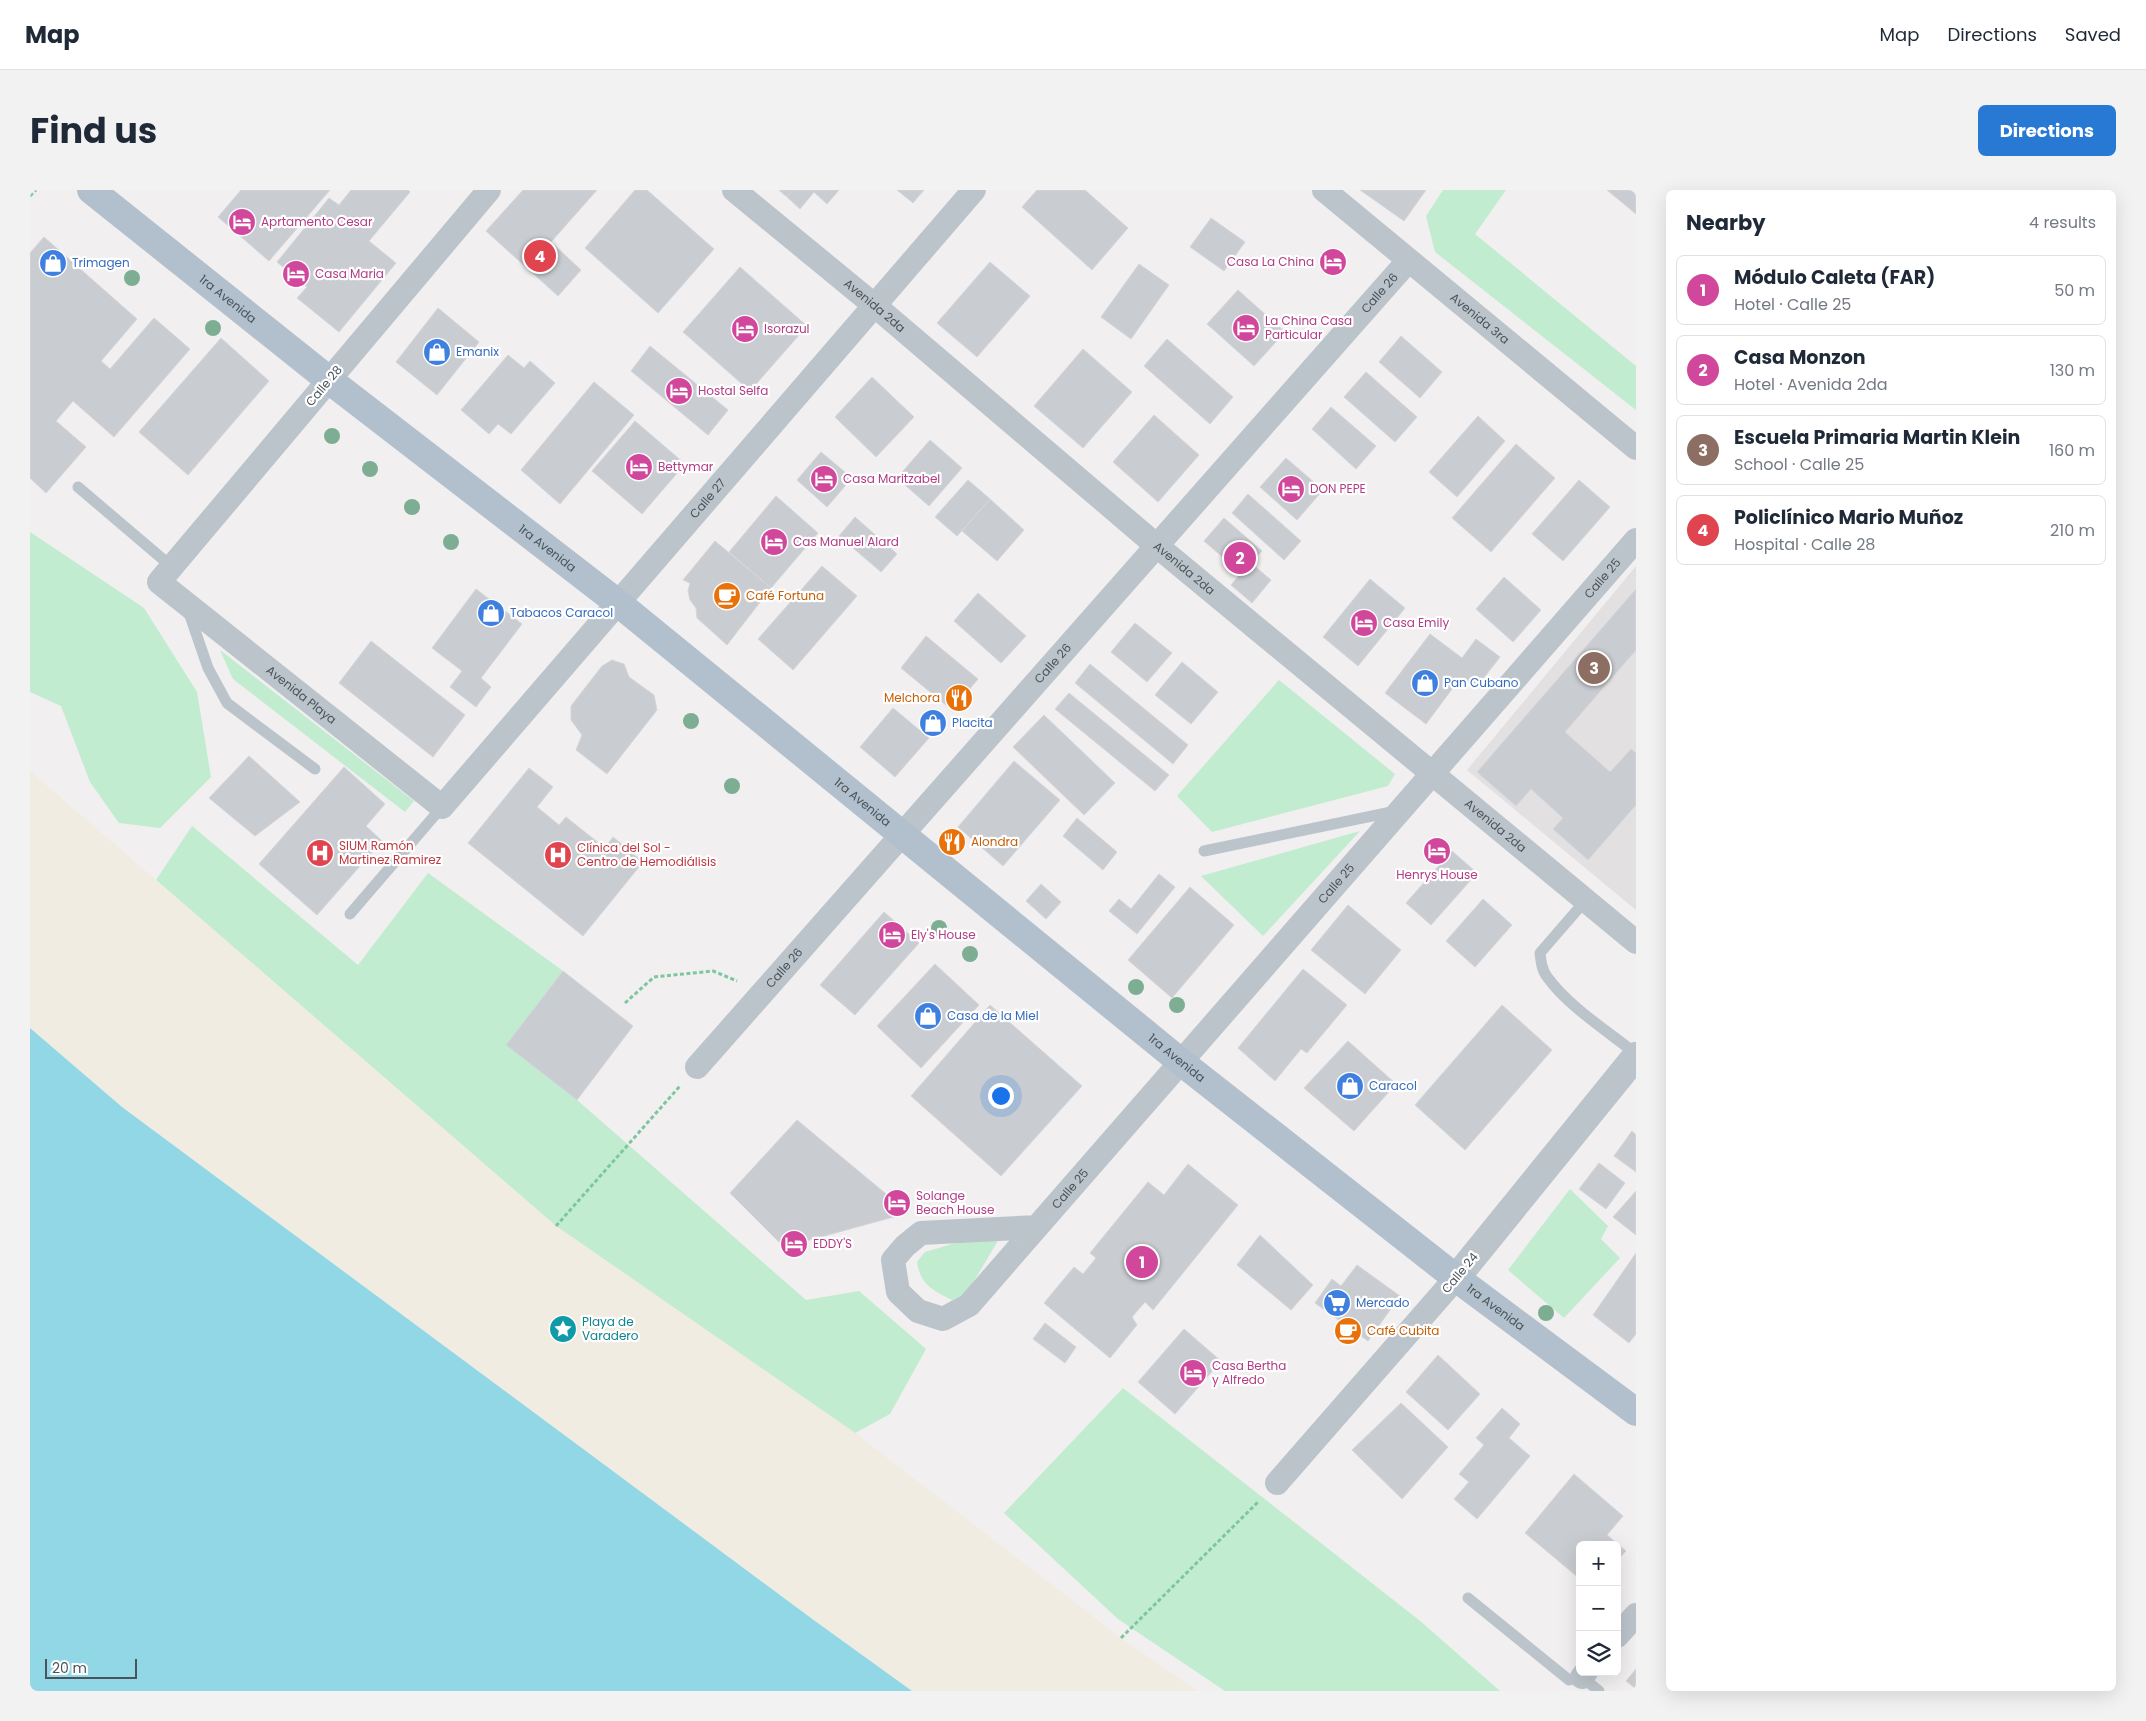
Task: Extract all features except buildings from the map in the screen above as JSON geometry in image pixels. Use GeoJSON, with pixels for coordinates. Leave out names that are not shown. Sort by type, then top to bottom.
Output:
{"type":"FeatureCollection","features":[{"type":"Feature","properties":{"kind":"main road","name":"1ra Avenida"},"geometry":{"type":"LineString","coordinates":[[91,190],[329,380],[618,603],[1181,1062],[1456,1278],[1636,1412]]}},
{"type":"Feature","properties":{"kind":"street","name":"Calle 28"},"geometry":{"type":"LineString","coordinates":[[165,575],[489,190]]}},
{"type":"Feature","properties":{"kind":"street","name":"Avenida 2da"},"geometry":{"type":"LineString","coordinates":[[734,190],[874,305],[1157,546],[1636,942]]}},
{"type":"Feature","properties":{"kind":"street","name":"Calle 27"},"geometry":{"type":"LineString","coordinates":[[442,808],[974,190]]}},
{"type":"Feature","properties":{"kind":"street","name":"Avenida 3ra"},"geometry":{"type":"LineString","coordinates":[[1324,190],[1636,448]]}},
{"type":"Feature","properties":{"kind":"street","name":"Calle 26"},"geometry":{"type":"LineString","coordinates":[[696,1067],[1408,261]]}},
{"type":"Feature","properties":{"kind":"street","name":"Calle 25"},"geometry":{"type":"LineString","coordinates":[[1037,1227],[921,1233],[905,1246],[893,1260],[898,1292],[918,1311],[943,1319],[970,1305],[1636,540]]}},
{"type":"Feature","properties":{"kind":"street","name":"Avenida Playa"},"geometry":{"type":"LineString","coordinates":[[165,575],[186,604],[442,808]]}},
{"type":"Feature","properties":{"kind":"street","name":"Calle 24"},"geometry":{"type":"LineString","coordinates":[[1277,1483],[1456,1278],[1636,1055]]}},
{"type":"Feature","properties":{"kind":"street"},"geometry":{"type":"LineString","coordinates":[[1621,1631],[1636,1614]]}},
{"type":"Feature","properties":{"kind":"lane"},"geometry":{"type":"LineString","coordinates":[[78,486],[165,575]]}},
{"type":"Feature","properties":{"kind":"lane"},"geometry":{"type":"LineString","coordinates":[[186,604],[208,668],[227,703],[316,770]]}},
{"type":"Feature","properties":{"kind":"lane"},"geometry":{"type":"LineString","coordinates":[[350,914],[442,808]]}},
{"type":"Feature","properties":{"kind":"lane"},"geometry":{"type":"LineString","coordinates":[[1204,851],[1401,810]]}},
{"type":"Feature","properties":{"kind":"lane"},"geometry":{"type":"LineString","coordinates":[[1585,901],[1540,953],[1541,964],[1547,977],[1564,996],[1636,1055]]}},
{"type":"Feature","properties":{"kind":"lane"},"geometry":{"type":"LineString","coordinates":[[1468,1598],[1569,1680],[1589,1680]]}},
{"type":"Feature","properties":{"kind":"path"},"geometry":{"type":"LineString","coordinates":[[30,196],[36,190]]}},
{"type":"Feature","properties":{"kind":"path"},"geometry":{"type":"LineString","coordinates":[[625,1004],[654,977],[713,971],[764,990]]}},
{"type":"Feature","properties":{"kind":"path"},"geometry":{"type":"LineString","coordinates":[[556,1226],[696,1067]]}},
{"type":"Feature","properties":{"kind":"path"},"geometry":{"type":"LineString","coordinates":[[1121,1638],[1277,1483]]}},
{"type":"Feature","properties":{"kind":"shaded area"},"geometry":{"type":"Polygon","coordinates":[[[1636,566],[1636,910],[1467,770],[1636,566]]]}},
{"type":"Feature","properties":{"kind":"green space"},"geometry":{"type":"Polygon","coordinates":[[[1443,190],[1506,190],[1475,234],[1636,366],[1636,410],[1435,252],[1426,216],[1443,190]]]}},
{"type":"Feature","properties":{"kind":"green space"},"geometry":{"type":"Polygon","coordinates":[[[30,532],[144,608],[197,692],[211,777],[160,828],[119,823],[90,782],[61,706],[30,692],[30,532]]]}},
{"type":"Feature","properties":{"kind":"green space"},"geometry":{"type":"Polygon","coordinates":[[[220,650],[414,801],[405,812],[233,679],[220,650]]]}},
{"type":"Feature","properties":{"kind":"green space"},"geometry":{"type":"Polygon","coordinates":[[[1279,680],[1395,774],[1388,786],[1212,832],[1177,796],[1279,680]]]}},
{"type":"Feature","properties":{"kind":"green space"},"geometry":{"type":"Polygon","coordinates":[[[192,826],[358,965],[428,873],[563,971],[506,1045],[577,1100],[806,1300],[859,1291],[926,1349],[890,1414],[855,1433],[556,1226],[156,880],[192,826]]]}},
{"type":"Feature","properties":{"kind":"green space"},"geometry":{"type":"Polygon","coordinates":[[[1360,831],[1263,936],[1201,876],[1360,831]]]}},
{"type":"Feature","properties":{"kind":"green space"},"geometry":{"type":"Polygon","coordinates":[[[1570,1189],[1608,1226],[1601,1239],[1620,1258],[1564,1318],[1508,1270],[1570,1189]]]}},
{"type":"Feature","properties":{"kind":"green space"},"geometry":{"type":"Polygon","coordinates":[[[1000,1237],[967,1293],[952,1300],[933,1290],[921,1276],[917,1262],[925,1252],[959,1242],[1000,1237]]]}},
{"type":"Feature","properties":{"kind":"green space"},"geometry":{"type":"Polygon","coordinates":[[[1123,1388],[1419,1620],[1500,1691],[1225,1691],[1118,1619],[1004,1513],[1123,1388]]]}},
{"type":"Feature","properties":{"kind":"sand","name":"Playa de Varadero"},"geometry":{"type":"Polygon","coordinates":[[[30,771],[556,1226],[855,1433],[1121,1638],[1197,1691],[912,1691],[122,1107],[30,1028],[30,771]]]}},
{"type":"Feature","properties":{"kind":"water"},"geometry":{"type":"Polygon","coordinates":[[[30,1028],[122,1107],[912,1691],[30,1691],[30,1028]]]}},
{"type":"Feature","properties":{"kind":"place","name":"Aprtamento Cesar"},"geometry":{"type":"Point","coordinates":[242,222]}},
{"type":"Feature","properties":{"kind":"place","name":"Policlínico Mario Muñoz"},"geometry":{"type":"Point","coordinates":[540,256]}},
{"type":"Feature","properties":{"kind":"place","name":"Casa La China"},"geometry":{"type":"Point","coordinates":[1333,262]}},
{"type":"Feature","properties":{"kind":"place","name":"Trimagen"},"geometry":{"type":"Point","coordinates":[53,263]}},
{"type":"Feature","properties":{"kind":"place","name":"Casa Maria"},"geometry":{"type":"Point","coordinates":[296,274]}},
{"type":"Feature","properties":{"kind":"place","name":"La China Casa Particular"},"geometry":{"type":"Point","coordinates":[1246,328]}},
{"type":"Feature","properties":{"kind":"place","name":"Isorazul"},"geometry":{"type":"Point","coordinates":[745,329]}},
{"type":"Feature","properties":{"kind":"place","name":"Emanix"},"geometry":{"type":"Point","coordinates":[437,352]}},
{"type":"Feature","properties":{"kind":"place","name":"Hostal Selfa"},"geometry":{"type":"Point","coordinates":[679,391]}},
{"type":"Feature","properties":{"kind":"place","name":"Bettymar"},"geometry":{"type":"Point","coordinates":[639,467]}},
{"type":"Feature","properties":{"kind":"place","name":"Casa Maritzabel"},"geometry":{"type":"Point","coordinates":[824,479]}},
{"type":"Feature","properties":{"kind":"place","name":"DON PEPE"},"geometry":{"type":"Point","coordinates":[1291,489]}},
{"type":"Feature","properties":{"kind":"place","name":"Cas Manuel Alard"},"geometry":{"type":"Point","coordinates":[774,542]}},
{"type":"Feature","properties":{"kind":"place","name":"Casa Monzon"},"geometry":{"type":"Point","coordinates":[1240,558]}},
{"type":"Feature","properties":{"kind":"place","name":"Café Fortuna"},"geometry":{"type":"Point","coordinates":[727,596]}},
{"type":"Feature","properties":{"kind":"place","name":"Tabacos Caracol"},"geometry":{"type":"Point","coordinates":[491,613]}},
{"type":"Feature","properties":{"kind":"place","name":"Casa Emily"},"geometry":{"type":"Point","coordinates":[1364,623]}},
{"type":"Feature","properties":{"kind":"place","name":"Escuela Primaria Martin Klein"},"geometry":{"type":"Point","coordinates":[1594,668]}},
{"type":"Feature","properties":{"kind":"place","name":"Pan Cubano"},"geometry":{"type":"Point","coordinates":[1425,683]}},
{"type":"Feature","properties":{"kind":"place","name":"Melchora"},"geometry":{"type":"Point","coordinates":[959,698]}},
{"type":"Feature","properties":{"kind":"place","name":"Placita"},"geometry":{"type":"Point","coordinates":[933,723]}},
{"type":"Feature","properties":{"kind":"place","name":"Alondra"},"geometry":{"type":"Point","coordinates":[952,842]}},
{"type":"Feature","properties":{"kind":"place","name":"Henrys House"},"geometry":{"type":"Point","coordinates":[1437,851]}},
{"type":"Feature","properties":{"kind":"place","name":"SIUM Ramón Martinez Ramirez"},"geometry":{"type":"Point","coordinates":[320,853]}},
{"type":"Feature","properties":{"kind":"place","name":"Clínica del Sol - Centro de Hemodiálisis"},"geometry":{"type":"Point","coordinates":[558,855]}},
{"type":"Feature","properties":{"kind":"place","name":"Ely's House"},"geometry":{"type":"Point","coordinates":[892,935]}},
{"type":"Feature","properties":{"kind":"place","name":"Casa de la Miel"},"geometry":{"type":"Point","coordinates":[928,1016]}},
{"type":"Feature","properties":{"kind":"place","name":"Caracol"},"geometry":{"type":"Point","coordinates":[1350,1086]}},
{"type":"Feature","properties":{"kind":"place","name":"Solange Beach House"},"geometry":{"type":"Point","coordinates":[897,1203]}},
{"type":"Feature","properties":{"kind":"place","name":"EDDY'S"},"geometry":{"type":"Point","coordinates":[794,1244]}},
{"type":"Feature","properties":{"kind":"place","name":"Módulo Caleta (FAR)"},"geometry":{"type":"Point","coordinates":[1142,1262]}},
{"type":"Feature","properties":{"kind":"place","name":"Mercado"},"geometry":{"type":"Point","coordinates":[1337,1303]}},
{"type":"Feature","properties":{"kind":"place","name":"Playa de Varadero"},"geometry":{"type":"Point","coordinates":[563,1329]}},
{"type":"Feature","properties":{"kind":"place","name":"Café Cubita"},"geometry":{"type":"Point","coordinates":[1348,1331]}},
{"type":"Feature","properties":{"kind":"place","name":"Casa Bertha y Alfredo"},"geometry":{"type":"Point","coordinates":[1193,1373]}}]}
